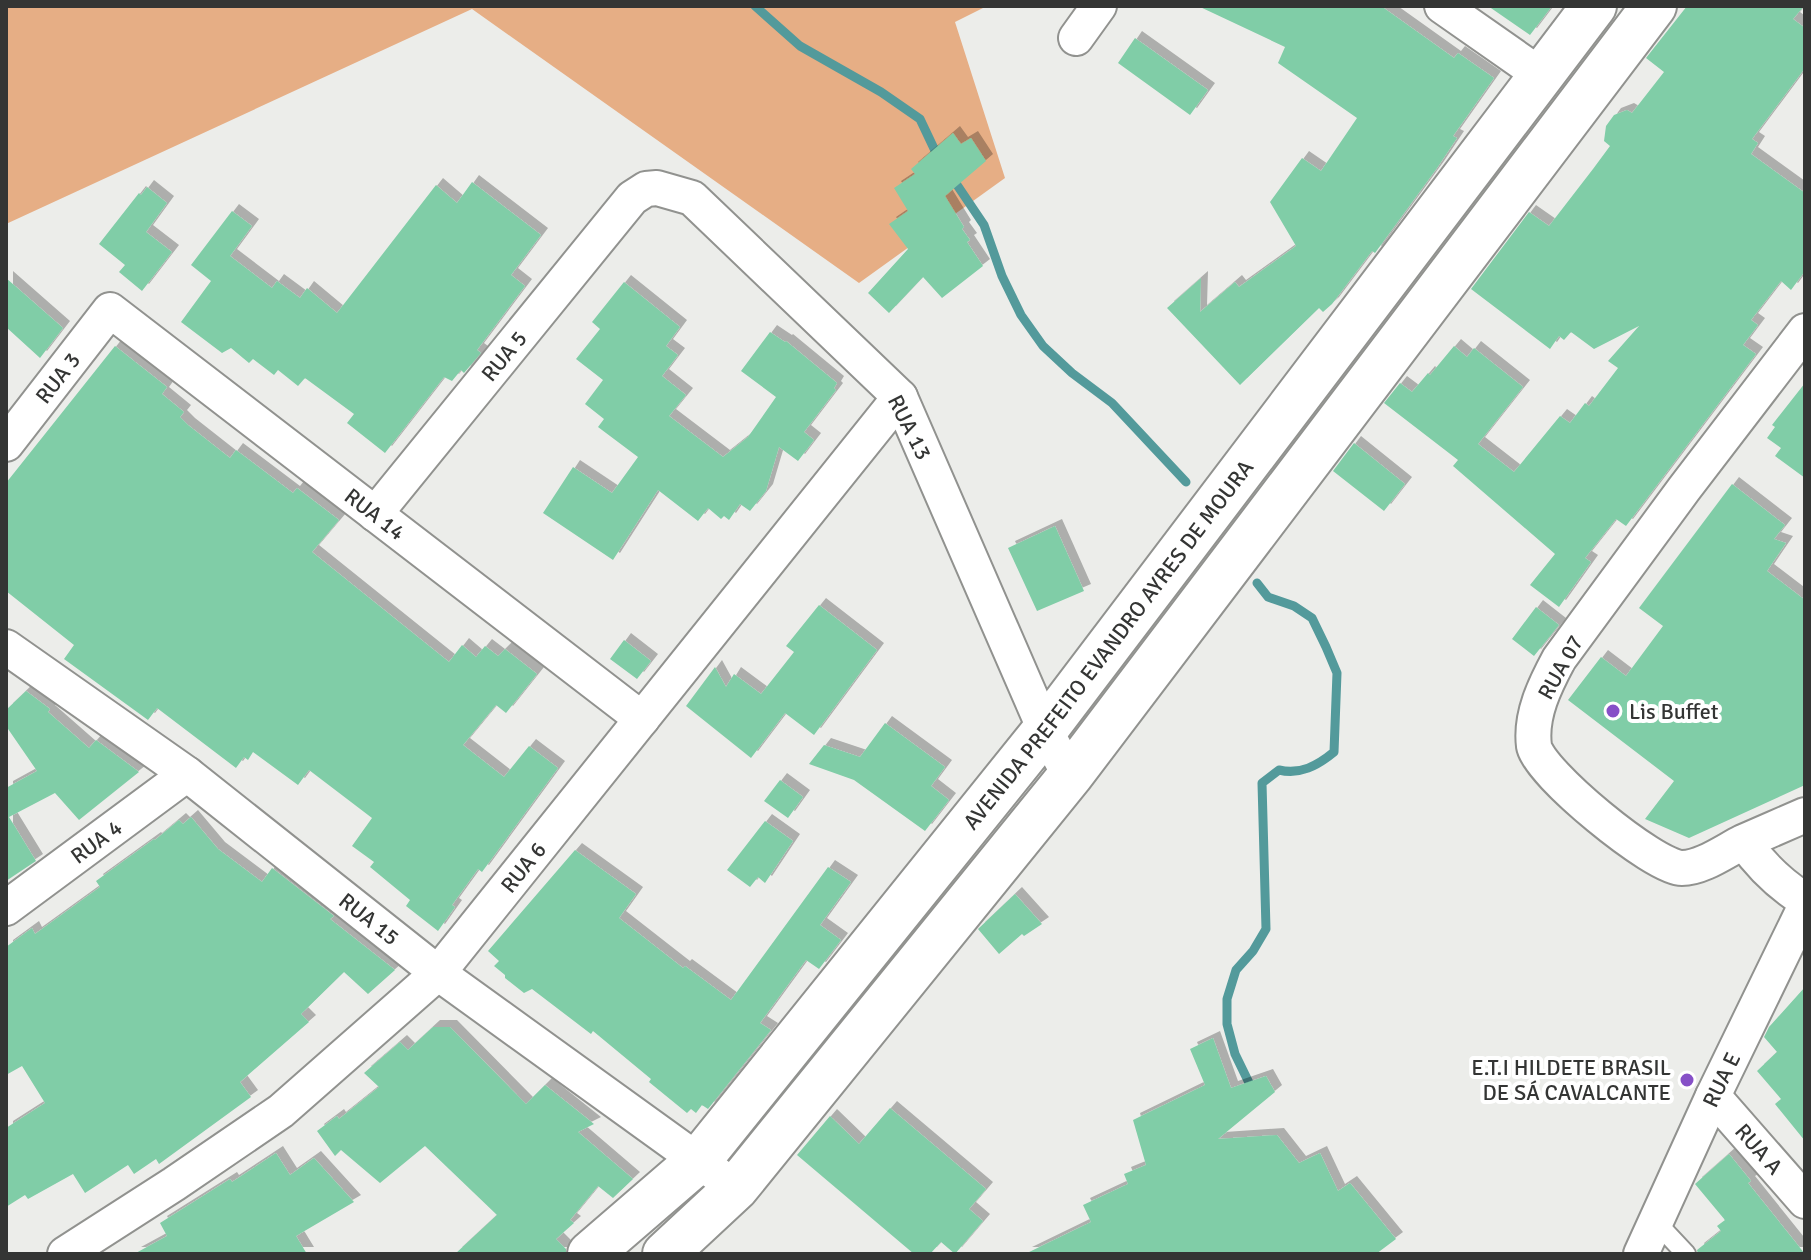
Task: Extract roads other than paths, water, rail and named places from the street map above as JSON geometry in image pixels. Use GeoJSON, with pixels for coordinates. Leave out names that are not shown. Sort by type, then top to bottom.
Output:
{"type":"FeatureCollection","features":[{"type":"Feature","properties":{"kind":"street"},"geometry":{"type":"LineString","coordinates":[[1076,38],[1099,6]]}},
{"type":"Feature","properties":{"kind":"street"},"geometry":{"type":"LineString","coordinates":[[1442,6],[1542,76]]}},
{"type":"Feature","properties":{"kind":"street","name":"AVENIDA PREFEITO EVANDRO AYRES DE MOURA"},"geometry":{"type":"LineString","coordinates":[[590,1254],[699,1160],[1045,730],[1594,6]]}},
{"type":"Feature","properties":{"kind":"street"},"geometry":{"type":"LineString","coordinates":[[665,1254],[736,1188],[1070,776],[1654,6]]}},
{"type":"Feature","properties":{"kind":"street","name":"RUA 13"},"geometry":{"type":"LineString","coordinates":[[632,198],[646,189],[657,188],[692,198],[900,397],[1045,730],[1070,776]]}},
{"type":"Feature","properties":{"kind":"street","name":"RUA 5"},"geometry":{"type":"LineString","coordinates":[[375,514],[632,198]]}},
{"type":"Feature","properties":{"kind":"street","name":"RUA 14"},"geometry":{"type":"LineString","coordinates":[[110,310],[642,719]]}},
{"type":"Feature","properties":{"kind":"street","name":"RUA 3"},"geometry":{"type":"LineString","coordinates":[[6,444],[110,310]]}},
{"type":"Feature","properties":{"kind":"street","name":"RUA 07"},"geometry":{"type":"LineString","coordinates":[[1805,331],[1559,659],[1543,688],[1535,717],[1534,749],[1559,781],[1603,819],[1668,866],[1693,867],[1805,815]]}},
{"type":"Feature","properties":{"kind":"street","name":"RUA 6"},"geometry":{"type":"LineString","coordinates":[[65,1254],[281,1111],[438,973],[900,397]]}},
{"type":"Feature","properties":{"kind":"street","name":"RUA 15"},"geometry":{"type":"LineString","coordinates":[[6,647],[187,774],[438,973],[736,1188]]}},
{"type":"Feature","properties":{"kind":"street"},"geometry":{"type":"LineString","coordinates":[[1079,684],[1116,715]]}},
{"type":"Feature","properties":{"kind":"street","name":"RUA 4"},"geometry":{"type":"LineString","coordinates":[[6,908],[187,774]]}},
{"type":"Feature","properties":{"kind":"street"},"geometry":{"type":"LineString","coordinates":[[1744,842],[1771,875],[1805,900]]}},
{"type":"Feature","properties":{"kind":"street","name":"RUA E"},"geometry":{"type":"LineString","coordinates":[[1641,1254],[1713,1096],[1805,907]]}},
{"type":"Feature","properties":{"kind":"street","name":"RUA A"},"geometry":{"type":"LineString","coordinates":[[1713,1096],[1805,1201]]}},
{"type":"Feature","properties":{"kind":"lane"},"geometry":{"type":"LineString","coordinates":[[1656,1222],[1686,1254]]}},
{"type":"Feature","properties":{"kind":"waterway"},"geometry":{"type":"LineString","coordinates":[[755,6],[800,46],[881,92],[920,119],[938,157]]}},
{"type":"Feature","properties":{"kind":"waterway"},"geometry":{"type":"LineString","coordinates":[[951,176],[984,225],[1002,276],[1021,315],[1043,346],[1112,403],[1186,482]]}},
{"type":"Feature","properties":{"kind":"waterway"},"geometry":{"type":"LineString","coordinates":[[1253,1091],[1235,1054],[1227,1024],[1227,999],[1236,970],[1253,951],[1266,929],[1262,783],[1279,770],[1308,768],[1334,752],[1337,673],[1312,618],[1294,606],[1268,597],[1257,583]]}},
{"type":"Feature","properties":{"kind":"place","name":"Lis Buffet"},"geometry":{"type":"Point","coordinates":[1613,711]}},
{"type":"Feature","properties":{"kind":"place","name":"E.T.I HILDETE BRASIL DE SÁ CAVALCANTE"},"geometry":{"type":"Point","coordinates":[1687,1080]}}]}
